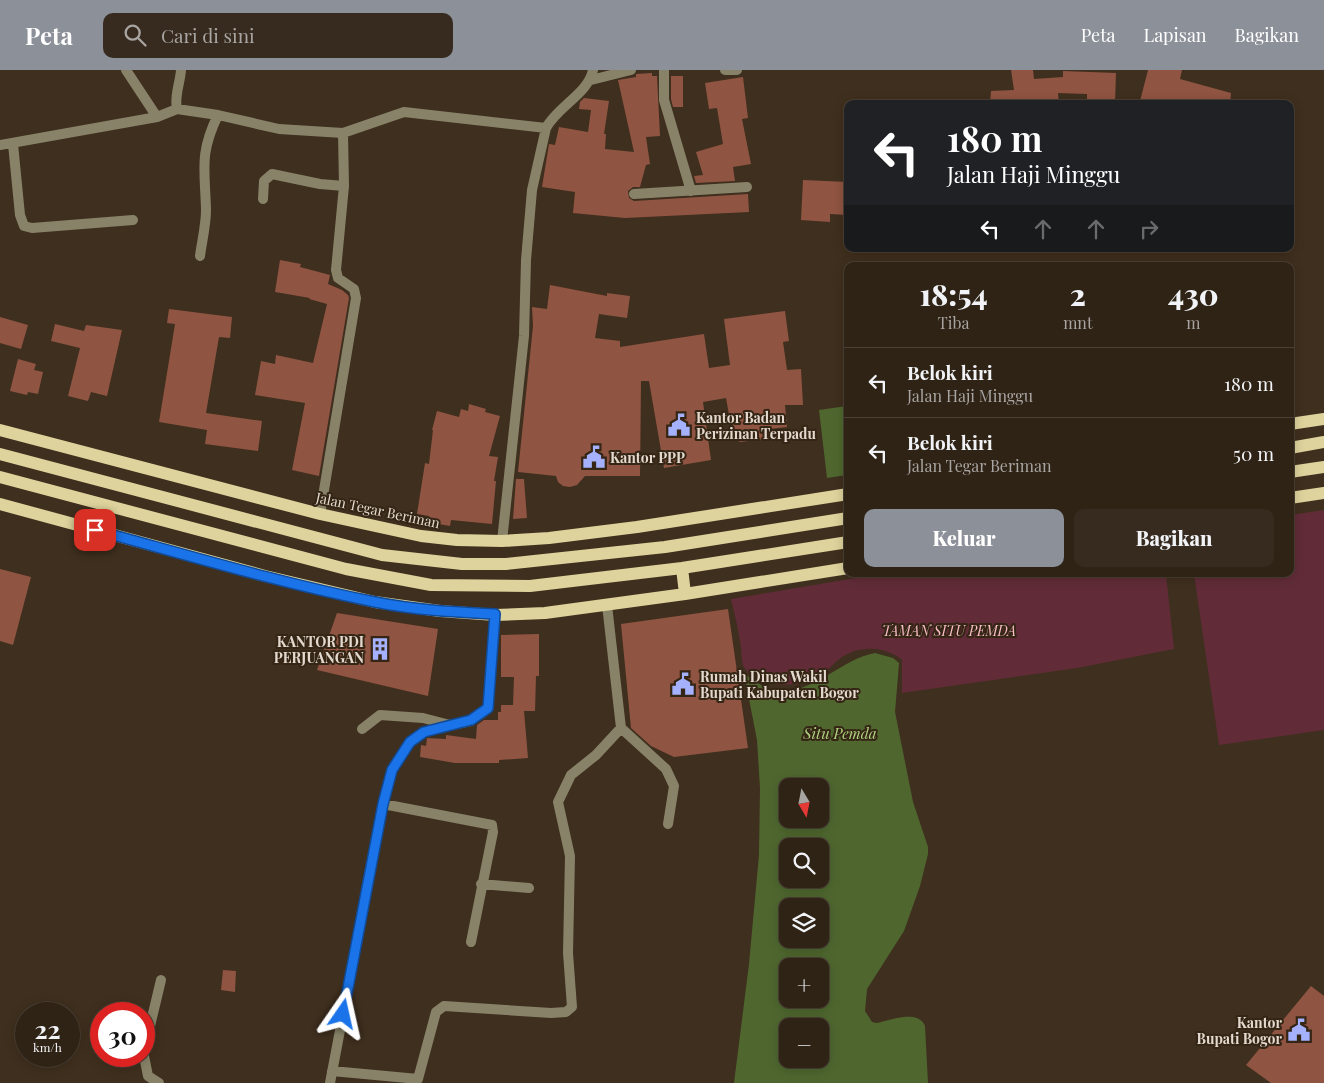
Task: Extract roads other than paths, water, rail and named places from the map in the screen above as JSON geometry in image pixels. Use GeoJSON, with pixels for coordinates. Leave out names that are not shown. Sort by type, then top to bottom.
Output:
{"type":"FeatureCollection","features":[{"type":"Feature","properties":{"kind":"main road"},"geometry":{"type":"LineString","coordinates":[[1294,423],[1324,419]]}},
{"type":"Feature","properties":{"kind":"main road","name":"Jalan Tegar Beriman"},"geometry":{"type":"LineString","coordinates":[[0,430],[320,514],[421,536],[457,540],[502,541],[549,538],[636,527],[844,495]]}},
{"type":"Feature","properties":{"kind":"main road"},"geometry":{"type":"LineString","coordinates":[[1294,447],[1324,442]]}},
{"type":"Feature","properties":{"kind":"main road"},"geometry":{"type":"LineString","coordinates":[[0,454],[382,555],[462,564],[506,564],[665,546],[844,519]]}},
{"type":"Feature","properties":{"kind":"main road"},"geometry":{"type":"LineString","coordinates":[[1294,471],[1324,467]]}},
{"type":"Feature","properties":{"kind":"main road"},"geometry":{"type":"LineString","coordinates":[[0,477],[346,569],[431,585],[530,586],[682,568],[844,543]]}},
{"type":"Feature","properties":{"kind":"main road"},"geometry":{"type":"LineString","coordinates":[[1294,497],[1324,493]]}},
{"type":"Feature","properties":{"kind":"main road"},"geometry":{"type":"LineString","coordinates":[[0,504],[265,576],[375,602],[440,611],[495,614],[545,613],[685,594],[844,569]]}},
{"type":"Feature","properties":{"kind":"main road"},"geometry":{"type":"LineString","coordinates":[[682,568],[685,594]]}},
{"type":"Feature","properties":{"kind":"street"},"geometry":{"type":"LineString","coordinates":[[126,70],[157,117]]}},
{"type":"Feature","properties":{"kind":"street"},"geometry":{"type":"LineString","coordinates":[[176,110],[175,100],[180,86],[181,70]]}},
{"type":"Feature","properties":{"kind":"street"},"geometry":{"type":"LineString","coordinates":[[502,541],[524,336],[526,260],[532,190],[546,128],[551,118],[592,75],[631,70]]}},
{"type":"Feature","properties":{"kind":"street"},"geometry":{"type":"LineString","coordinates":[[664,70],[664,100],[691,191]]}},
{"type":"Feature","properties":{"kind":"street"},"geometry":{"type":"LineString","coordinates":[[725,70],[736,70]]}},
{"type":"Feature","properties":{"kind":"street"},"geometry":{"type":"LineString","coordinates":[[0,145],[157,117],[176,110],[218,115],[280,129],[343,133],[404,112],[546,128]]}},
{"type":"Feature","properties":{"kind":"street"},"geometry":{"type":"LineString","coordinates":[[200,256],[206,212],[203,164],[208,135],[218,115]]}},
{"type":"Feature","properties":{"kind":"street"},"geometry":{"type":"LineString","coordinates":[[320,514],[356,298],[354,289],[338,278],[336,270],[344,186],[343,133]]}},
{"type":"Feature","properties":{"kind":"street"},"geometry":{"type":"LineString","coordinates":[[13,144],[20,215],[24,226],[32,228],[133,220]]}},
{"type":"Feature","properties":{"kind":"street"},"geometry":{"type":"LineString","coordinates":[[263,199],[264,181],[272,174],[320,184],[344,186]]}},
{"type":"Feature","properties":{"kind":"street"},"geometry":{"type":"LineString","coordinates":[[634,194],[747,187]]}},
{"type":"Feature","properties":{"kind":"street"},"geometry":{"type":"LineString","coordinates":[[607,605],[621,728],[666,769],[674,786],[668,824]]}},
{"type":"Feature","properties":{"kind":"street"},"geometry":{"type":"LineString","coordinates":[[330,1083],[383,804],[392,770],[410,742],[424,732],[471,720],[488,708],[495,614]]}},
{"type":"Feature","properties":{"kind":"street"},"geometry":{"type":"LineString","coordinates":[[362,729],[380,715],[423,718],[451,725]]}},
{"type":"Feature","properties":{"kind":"street"},"geometry":{"type":"LineString","coordinates":[[332,1071],[418,1079],[436,1012],[444,1006],[551,1013],[566,1012],[572,1007],[568,953],[570,856],[558,802],[571,775],[596,755],[621,728]]}},
{"type":"Feature","properties":{"kind":"street"},"geometry":{"type":"LineString","coordinates":[[383,804],[492,825],[493,832],[481,884],[471,942]]}},
{"type":"Feature","properties":{"kind":"street"},"geometry":{"type":"LineString","coordinates":[[481,884],[529,888]]}},
{"type":"Feature","properties":{"kind":"street"},"geometry":{"type":"LineString","coordinates":[[155,1005],[161,980]]}},
{"type":"Feature","properties":{"kind":"street"},"geometry":{"type":"LineString","coordinates":[[146,1067],[148,1076],[159,1083]]}},
{"type":"Feature","properties":{"kind":"water"},"geometry":{"type":"Polygon","coordinates":[[[844,406],[844,475],[827,478],[819,410],[844,406]]]}},
{"type":"Feature","properties":{"kind":"water","name":"Situ Pemda"},"geometry":{"type":"Polygon","coordinates":[[[875,653],[893,658],[899,663],[895,712],[913,802],[928,847],[928,854],[920,886],[904,931],[867,989],[865,1011],[872,1022],[877,1023],[904,1017],[917,1018],[922,1021],[925,1026],[928,1083],[734,1083],[749,964],[759,855],[760,788],[757,740],[744,673],[763,686],[779,690],[793,690],[807,686],[847,664],[875,653]]]}},
{"type":"Feature","properties":{"kind":"place","name":"Kantor Badan Perizinan Terpadu"},"geometry":{"type":"Point","coordinates":[679,425]}},
{"type":"Feature","properties":{"kind":"place","name":"Kantor PPP"},"geometry":{"type":"Point","coordinates":[594,457]}},
{"type":"Feature","properties":{"kind":"place","name":"KANTOR PDI PERJUANGAN"},"geometry":{"type":"Point","coordinates":[380,649]}},
{"type":"Feature","properties":{"kind":"place","name":"Rumah Dinas Wakil Bupati Kabupaten Bogor"},"geometry":{"type":"Point","coordinates":[683,684]}},
{"type":"Feature","properties":{"kind":"place","name":"Kantor Bupati Bogor"},"geometry":{"type":"Point","coordinates":[1299,1030]}},
{"type":"Feature","properties":{"kind":"park label","name":"TAMAN SITU PEMDA"},"geometry":{"type":"Point","coordinates":[949,630]}}]}
